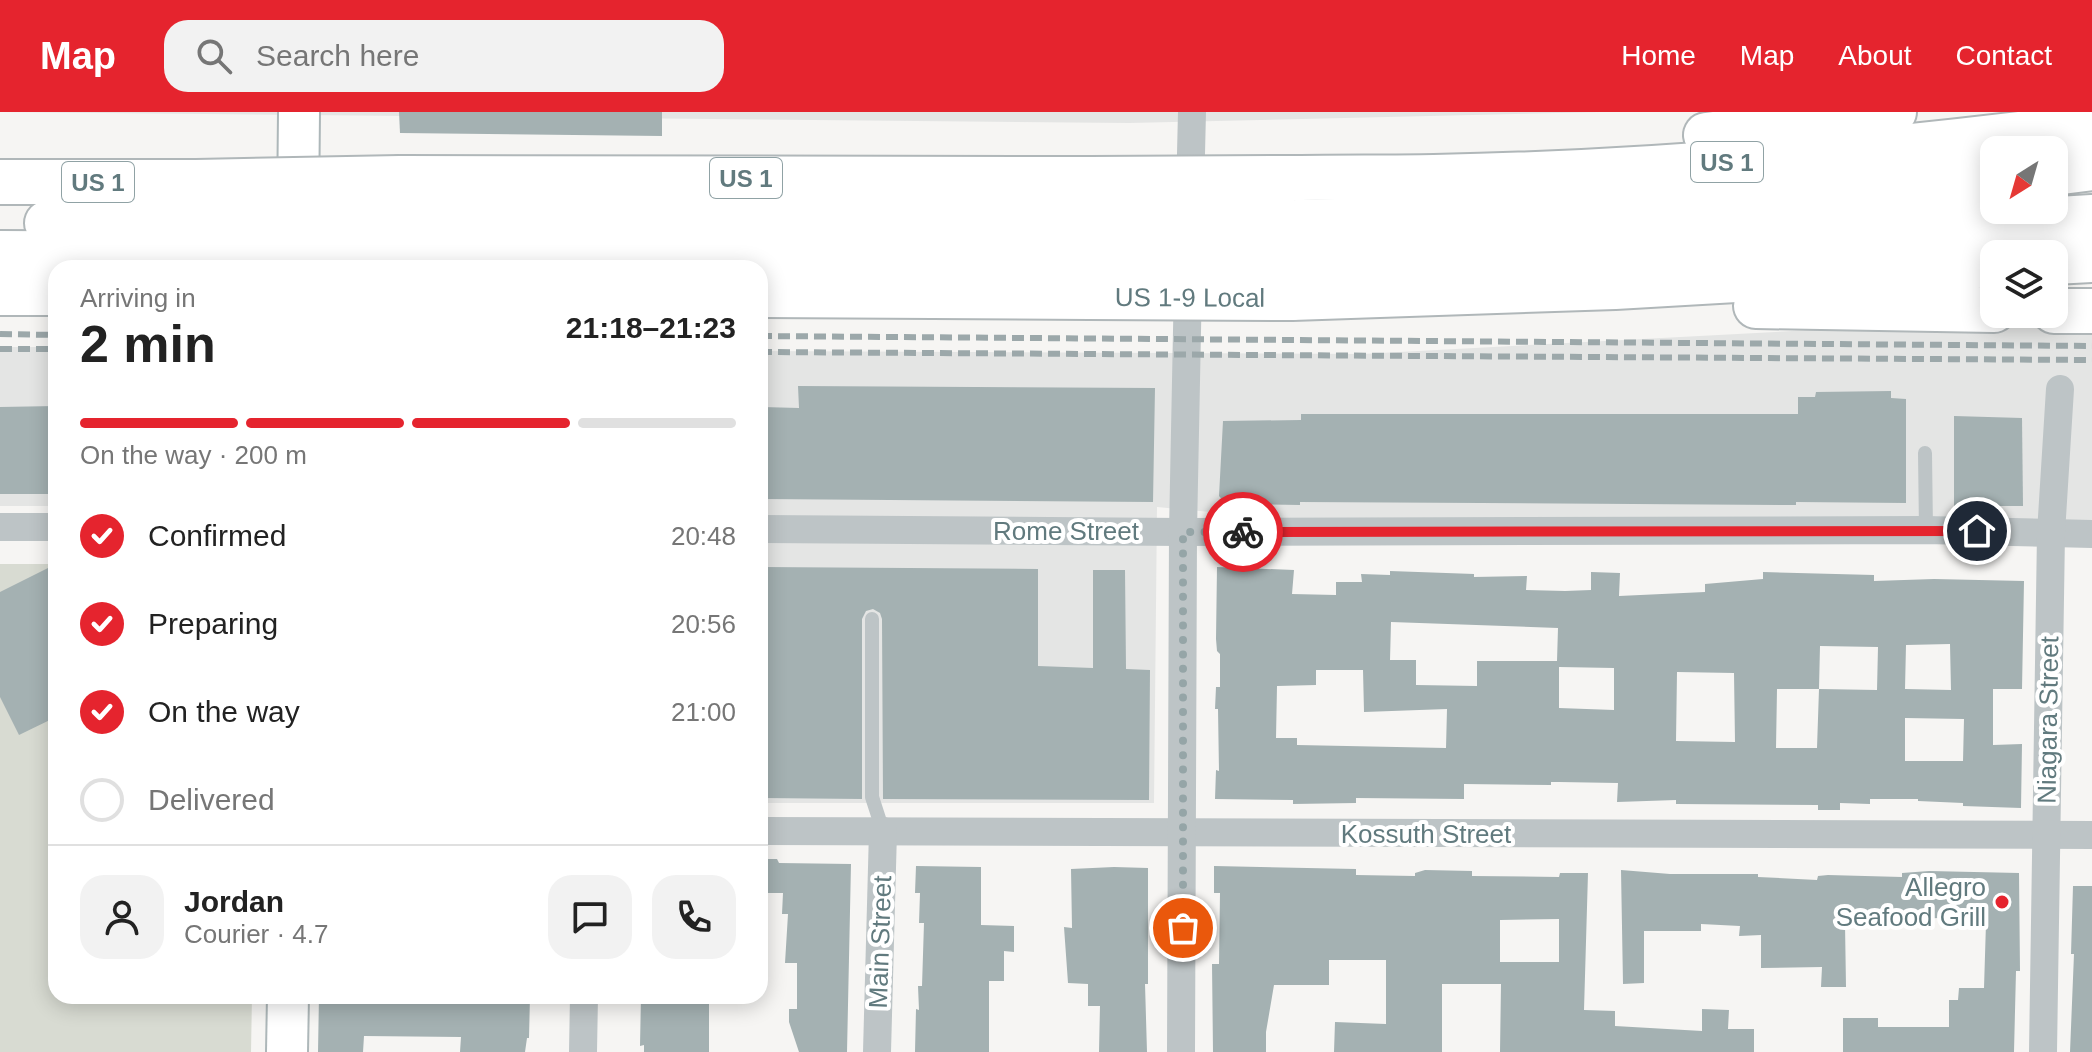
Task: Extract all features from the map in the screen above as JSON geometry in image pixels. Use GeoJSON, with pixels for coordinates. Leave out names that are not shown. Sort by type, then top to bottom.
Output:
{"type":"FeatureCollection","features":[{"type":"Feature","properties":{"kind":"highway"},"geometry":{"type":"LineString","coordinates":[[1361,177],[1504,153],[1758,129],[1894,112]]}},
{"type":"Feature","properties":{"kind":"highway","name":"US 1"},"geometry":{"type":"LineString","coordinates":[[768,294],[1090,238],[1295,178],[1434,177],[1609,170],[1792,158],[2092,125]]}},
{"type":"Feature","properties":{"kind":"highway"},"geometry":{"type":"LineString","coordinates":[[2068,171],[2092,168]]}},
{"type":"Feature","properties":{"kind":"highway"},"geometry":{"type":"LineString","coordinates":[[0,223],[399,217],[1090,238],[1293,238],[1792,199],[1980,180]]}},
{"type":"Feature","properties":{"kind":"highway","name":"US 1"},"geometry":{"type":"LineString","coordinates":[[0,182],[196,219],[399,217],[1090,238]]}},
{"type":"Feature","properties":{"kind":"highway"},"geometry":{"type":"LineString","coordinates":[[1293,238],[1366,255],[1576,249],[2092,217]]}},
{"type":"Feature","properties":{"kind":"highway"},"geometry":{"type":"LineString","coordinates":[[0,253],[196,219]]}},
{"type":"Feature","properties":{"kind":"highway","name":"US 1-9 Local"},"geometry":{"type":"LineString","coordinates":[[1090,238],[1292,298],[1615,287]]}},
{"type":"Feature","properties":{"kind":"highway"},"geometry":{"type":"LineString","coordinates":[[2068,261],[2092,260]]}},
{"type":"Feature","properties":{"kind":"highway","name":"US 1"},"geometry":{"type":"LineString","coordinates":[[1615,287],[1980,266]]}},
{"type":"Feature","properties":{"kind":"highway"},"geometry":{"type":"LineString","coordinates":[[1615,287],[1706,305],[1980,310]]}},
{"type":"Feature","properties":{"kind":"highway"},"geometry":{"type":"LineString","coordinates":[[0,293],[48,293]]}},
{"type":"Feature","properties":{"kind":"highway"},"geometry":{"type":"LineString","coordinates":[[2068,311],[2092,311]]}},
{"type":"Feature","properties":{"kind":"street"},"geometry":{"type":"LineString","coordinates":[[297,260],[299,112]]}},
{"type":"Feature","properties":{"kind":"street"},"geometry":{"type":"LineString","coordinates":[[1181,1052],[1183,532],[1192,112]]}},
{"type":"Feature","properties":{"kind":"street","name":"Niagara Street"},"geometry":{"type":"LineString","coordinates":[[2043,1052],[2051,533],[2060,389]]}},
{"type":"Feature","properties":{"kind":"street"},"geometry":{"type":"LineString","coordinates":[[0,527],[48,527]]}},
{"type":"Feature","properties":{"kind":"street","name":"Rome Street"},"geometry":{"type":"LineString","coordinates":[[768,529],[1183,532],[1926,530],[2092,534]]}},
{"type":"Feature","properties":{"kind":"street","name":"Kossuth Street"},"geometry":{"type":"LineString","coordinates":[[768,831],[2092,835]]}},
{"type":"Feature","properties":{"kind":"street","name":"Main Street"},"geometry":{"type":"LineString","coordinates":[[877,1052],[883,831]]}},
{"type":"Feature","properties":{"kind":"street"},"geometry":{"type":"LineString","coordinates":[[287,1052],[288,1004]]}},
{"type":"Feature","properties":{"kind":"street"},"geometry":{"type":"LineString","coordinates":[[583,1052],[584,1004]]}},
{"type":"Feature","properties":{"kind":"lane"},"geometry":{"type":"LineString","coordinates":[[1925,453],[1926,530]]}},
{"type":"Feature","properties":{"kind":"lane"},"geometry":{"type":"LineString","coordinates":[[872,619],[872,797],[883,831]]}},
{"type":"Feature","properties":{"kind":"shaded area"},"geometry":{"type":"Polygon","coordinates":[[[0,112],[1601,112],[1129,123],[0,112]]]}},
{"type":"Feature","properties":{"kind":"shaded area"},"geometry":{"type":"Polygon","coordinates":[[[2092,315],[2092,531],[1371,527],[1157,507],[1154,803],[768,803],[768,351],[1362,354],[1980,321],[1980,328],[2068,328],[2068,316],[2092,315]]]}},
{"type":"Feature","properties":{"kind":"shaded area"},"geometry":{"type":"Polygon","coordinates":[[[0,347],[48,347],[48,506],[0,506],[0,347]]]}},
{"type":"Feature","properties":{"kind":"shaded area"},"geometry":{"type":"Polygon","coordinates":[[[0,564],[48,564],[48,1004],[252,1004],[251,1052],[0,1052],[0,564]]]}},
{"type":"Feature","properties":{"kind":"building"},"geometry":{"type":"Polygon","coordinates":[[[399,112],[662,112],[662,136],[400,133],[399,112]]]}},
{"type":"Feature","properties":{"kind":"building"},"geometry":{"type":"Polygon","coordinates":[[[798,386],[1155,388],[1153,502],[768,499],[768,407],[799,408],[798,386]]]}},
{"type":"Feature","properties":{"kind":"building"},"geometry":{"type":"Polygon","coordinates":[[[1891,391],[1891,398],[1906,399],[1906,503],[1300,502],[1300,505],[1226,504],[1219,496],[1223,421],[1301,420],[1301,414],[1798,414],[1798,397],[1815,397],[1816,392],[1891,391]]]}},
{"type":"Feature","properties":{"kind":"building"},"geometry":{"type":"Polygon","coordinates":[[[48,406],[48,494],[0,494],[0,407],[48,406]]]}},
{"type":"Feature","properties":{"kind":"building"},"geometry":{"type":"Polygon","coordinates":[[[1954,416],[2022,418],[2023,506],[1954,506],[1954,416]]]}},
{"type":"Feature","properties":{"kind":"building"},"geometry":{"type":"Polygon","coordinates":[[[768,567],[1038,569],[1038,666],[1093,668],[1093,570],[1125,570],[1126,669],[1150,670],[1149,800],[883,799],[882,619],[880,613],[873,609],[866,611],[862,619],[862,799],[768,798],[768,567]]]}},
{"type":"Feature","properties":{"kind":"building"},"geometry":{"type":"Polygon","coordinates":[[[1217,567],[1294,570],[1292,594],[1336,595],[1336,582],[1362,582],[1361,574],[1390,575],[1390,571],[1474,574],[1474,577],[1527,576],[1526,590],[1565,591],[1591,590],[1591,572],[1620,573],[1619,596],[1705,592],[1705,584],[1763,579],[1763,572],[1874,575],[1874,581],[2024,581],[2022,689],[1993,689],[1993,745],[2022,744],[2021,808],[1963,806],[1963,803],[1918,799],[1870,799],[1870,804],[1840,803],[1840,810],[1818,810],[1818,805],[1676,804],[1676,800],[1617,802],[1618,783],[1559,782],[1551,782],[1551,785],[1464,784],[1464,799],[1356,798],[1356,803],[1293,804],[1293,800],[1215,799],[1216,770],[1219,771],[1218,709],[1215,709],[1216,687],[1220,687],[1220,654],[1216,639],[1217,567]],[[1391,622],[1390,660],[1416,660],[1416,685],[1477,686],[1477,661],[1557,661],[1558,628],[1391,622]],[[1950,644],[1906,645],[1905,689],[1951,690],[1950,644]],[[1820,646],[1819,689],[1877,690],[1878,647],[1820,646]],[[1559,667],[1559,708],[1614,710],[1614,668],[1559,667]],[[1316,670],[1316,685],[1277,686],[1276,738],[1297,738],[1297,745],[1446,748],[1447,709],[1364,712],[1363,670],[1316,670]],[[1677,672],[1676,741],[1735,742],[1734,673],[1677,672]],[[1777,689],[1776,748],[1817,748],[1819,689],[1777,689]],[[1905,718],[1905,761],[1963,761],[1964,719],[1905,718]]]}},
{"type":"Feature","properties":{"kind":"building"},"geometry":{"type":"Polygon","coordinates":[[[48,568],[48,721],[19,735],[0,697],[0,592],[48,568]]]}},
{"type":"Feature","properties":{"kind":"building"},"geometry":{"type":"Polygon","coordinates":[[[768,859],[777,859],[779,863],[851,864],[847,1052],[799,1052],[789,1022],[789,1009],[797,1009],[797,963],[785,963],[788,914],[782,914],[783,893],[768,893],[768,859]]]}},
{"type":"Feature","properties":{"kind":"building"},"geometry":{"type":"Polygon","coordinates":[[[916,866],[981,867],[981,925],[1014,926],[1014,952],[1004,951],[1004,981],[989,981],[989,1052],[915,1052],[924,923],[919,923],[920,893],[915,893],[916,866]]]}},
{"type":"Feature","properties":{"kind":"building"},"geometry":{"type":"Polygon","coordinates":[[[1214,866],[1356,869],[1356,875],[1415,876],[1415,873],[1425,870],[1472,871],[1472,876],[1559,877],[1560,873],[1588,873],[1584,1010],[1615,1011],[1615,1026],[1702,1031],[1702,1009],[1729,1010],[1728,1029],[1754,1029],[1754,1052],[1500,1052],[1501,984],[1442,984],[1442,1052],[1334,1052],[1335,1022],[1386,1024],[1386,960],[1329,960],[1329,985],[1274,985],[1266,1052],[1213,1052],[1212,964],[1219,964],[1220,893],[1214,893],[1214,866]],[[1559,919],[1500,920],[1500,962],[1559,962],[1559,919]]]}},
{"type":"Feature","properties":{"kind":"building"},"geometry":{"type":"Polygon","coordinates":[[[1148,868],[1147,1052],[1099,1052],[1100,1006],[1088,1006],[1088,984],[1068,983],[1064,927],[1072,928],[1071,869],[1148,868]]]}},
{"type":"Feature","properties":{"kind":"building"},"geometry":{"type":"Polygon","coordinates":[[[1621,870],[1670,874],[1758,874],[1758,877],[1817,880],[1818,876],[1828,875],[1902,877],[1902,873],[1929,871],[2019,873],[2020,971],[2016,971],[2014,1052],[1843,1052],[1843,1018],[1878,1018],[1878,1027],[1949,1027],[1949,1000],[1958,1000],[1959,988],[1984,988],[1986,923],[1941,923],[1941,918],[1867,920],[1867,924],[1845,924],[1846,987],[1821,987],[1822,967],[1761,968],[1761,935],[1739,936],[1740,926],[1701,924],[1701,931],[1644,931],[1644,983],[1623,984],[1621,870]]]}},
{"type":"Feature","properties":{"kind":"building"},"geometry":{"type":"Polygon","coordinates":[[[2073,886],[2092,886],[2092,1052],[2070,1052],[2073,886]]]}},
{"type":"Feature","properties":{"kind":"building"},"geometry":{"type":"Polygon","coordinates":[[[319,1004],[530,1004],[529,1038],[525,1052],[460,1052],[461,1037],[364,1036],[363,1052],[318,1052],[319,1004]]]}},
{"type":"Feature","properties":{"kind":"building"},"geometry":{"type":"Polygon","coordinates":[[[641,1004],[709,1004],[709,1052],[644,1052],[644,1045],[640,1046],[641,1004]]]}},
{"type":"Feature","properties":{"kind":"railway"},"geometry":{"type":"LineString","coordinates":[[0,334],[48,335]]}},
{"type":"Feature","properties":{"kind":"railway"},"geometry":{"type":"LineString","coordinates":[[768,336],[2092,346]]}},
{"type":"Feature","properties":{"kind":"railway"},"geometry":{"type":"LineString","coordinates":[[0,349],[48,349]]}},
{"type":"Feature","properties":{"kind":"railway"},"geometry":{"type":"LineString","coordinates":[[768,352],[2092,360]]}},
{"type":"Feature","properties":{"kind":"way so far"},"geometry":{"type":"LineString","coordinates":[[1183,928],[1183,532],[1243,532]]}},
{"type":"Feature","properties":{"kind":"place","name":"Allegro Seafood Grill"},"geometry":{"type":"Point","coordinates":[2002,902]}},
{"type":"Feature","properties":{"kind":"route"},"geometry":{"type":"LineString","coordinates":[[1243,532],[1977,531]]}}]}
